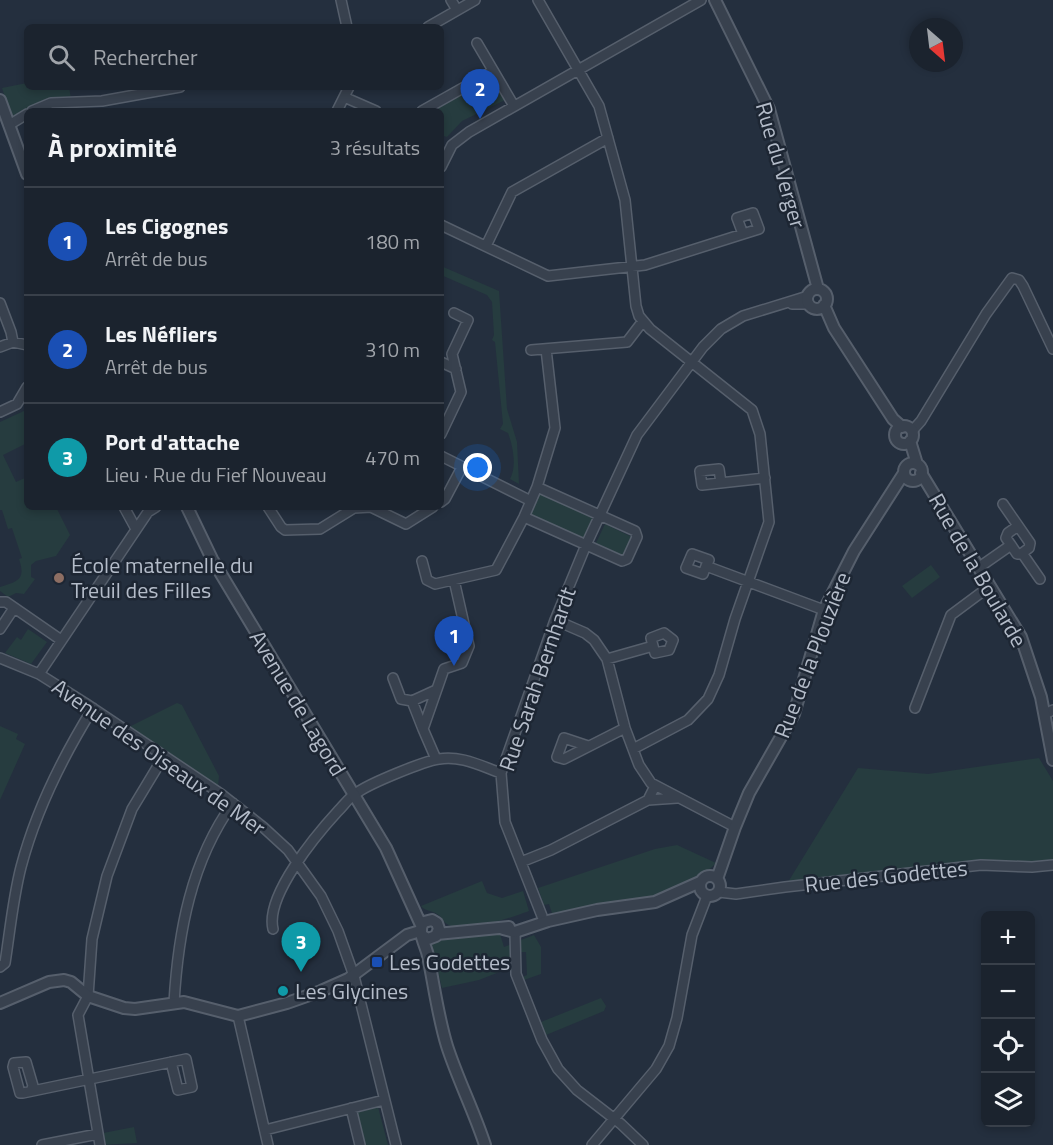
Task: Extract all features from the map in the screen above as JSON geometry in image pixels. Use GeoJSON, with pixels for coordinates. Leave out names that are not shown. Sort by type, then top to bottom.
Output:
{"type":"FeatureCollection","features":[{"type":"Feature","properties":{"kind":"street"},"geometry":{"type":"LineString","coordinates":[[341,0],[346,24]]}},
{"type":"Feature","properties":{"kind":"street"},"geometry":{"type":"LineString","coordinates":[[451,0],[457,10]]}},
{"type":"Feature","properties":{"kind":"street"},"geometry":{"type":"LineString","coordinates":[[433,24],[475,0]]}},
{"type":"Feature","properties":{"kind":"street"},"geometry":{"type":"LineString","coordinates":[[538,0],[599,106],[625,200],[636,306],[643,321],[752,410],[760,434],[769,522],[735,619],[719,675],[708,699],[688,720],[633,749]]}},
{"type":"Feature","properties":{"kind":"street"},"geometry":{"type":"LineString","coordinates":[[444,155],[447,143],[701,0]]}},
{"type":"Feature","properties":{"kind":"street","name":"Rue du Verger"},"geometry":{"type":"LineString","coordinates":[[715,0],[769,109],[810,267],[814,299],[903,432],[913,472]]}},
{"type":"Feature","properties":{"kind":"street"},"geometry":{"type":"LineString","coordinates":[[477,43],[514,106]]}},
{"type":"Feature","properties":{"kind":"street"},"geometry":{"type":"LineString","coordinates":[[427,108],[493,71]]}},
{"type":"Feature","properties":{"kind":"street"},"geometry":{"type":"LineString","coordinates":[[39,108],[51,103],[102,101],[163,90]]}},
{"type":"Feature","properties":{"kind":"street"},"geometry":{"type":"LineString","coordinates":[[338,108],[348,90]]}},
{"type":"Feature","properties":{"kind":"street"},"geometry":{"type":"LineString","coordinates":[[344,97],[369,108]]}},
{"type":"Feature","properties":{"kind":"street"},"geometry":{"type":"LineString","coordinates":[[0,100],[24,166]]}},
{"type":"Feature","properties":{"kind":"street"},"geometry":{"type":"LineString","coordinates":[[9,125],[24,116]]}},
{"type":"Feature","properties":{"kind":"street"},"geometry":{"type":"LineString","coordinates":[[486,246],[512,192],[608,138]]}},
{"type":"Feature","properties":{"kind":"street"},"geometry":{"type":"LineString","coordinates":[[444,226],[548,276],[645,265],[764,229],[753,213],[737,218],[743,234]]}},
{"type":"Feature","properties":{"kind":"street"},"geometry":{"type":"LineString","coordinates":[[903,432],[921,421],[986,314],[1012,278],[1019,280],[1023,286],[1053,349]]}},
{"type":"Feature","properties":{"kind":"street","name":"Rue Sarah Bernhardt"},"geometry":{"type":"LineString","coordinates":[[545,919],[505,822],[501,773],[555,620],[586,546],[637,435],[691,361],[721,329],[744,316],[777,305],[814,299]]}},
{"type":"Feature","properties":{"kind":"street"},"geometry":{"type":"LineString","coordinates":[[0,303],[13,342]]}},
{"type":"Feature","properties":{"kind":"street"},"geometry":{"type":"LineString","coordinates":[[444,428],[461,392],[448,366],[468,320],[454,313]]}},
{"type":"Feature","properties":{"kind":"street"},"geometry":{"type":"LineString","coordinates":[[531,350],[627,342],[643,321]]}},
{"type":"Feature","properties":{"kind":"street"},"geometry":{"type":"LineString","coordinates":[[0,346],[13,342],[24,344]]}},
{"type":"Feature","properties":{"kind":"street"},"geometry":{"type":"LineString","coordinates":[[422,561],[427,580],[435,584],[496,570],[537,487],[555,428],[546,349]]}},
{"type":"Feature","properties":{"kind":"street"},"geometry":{"type":"LineString","coordinates":[[0,412],[17,404],[24,392]]}},
{"type":"Feature","properties":{"kind":"street"},"geometry":{"type":"LineString","coordinates":[[444,458],[531,501]]}},
{"type":"Feature","properties":{"kind":"street"},"geometry":{"type":"LineString","coordinates":[[444,500],[462,467]]}},
{"type":"Feature","properties":{"kind":"street","name":"Rue de la Boularde"},"geometry":{"type":"LineString","coordinates":[[913,472],[928,484],[1021,637],[1049,712],[1046,730],[1053,760]]}},
{"type":"Feature","properties":{"kind":"street","name":"Rue de la Plouzière"},"geometry":{"type":"LineString","coordinates":[[715,877],[749,793],[794,714],[824,610],[854,550],[893,490],[913,472]]}},
{"type":"Feature","properties":{"kind":"street"},"geometry":{"type":"LineString","coordinates":[[721,483],[765,478]]}},
{"type":"Feature","properties":{"kind":"street"},"geometry":{"type":"LineString","coordinates":[[524,517],[622,561],[627,559],[636,539],[635,531],[537,487]]}},
{"type":"Feature","properties":{"kind":"street"},"geometry":{"type":"LineString","coordinates":[[1003,504],[1030,543],[1029,548],[1017,554],[1006,538],[1008,533],[1018,526]]}},
{"type":"Feature","properties":{"kind":"street"},"geometry":{"type":"LineString","coordinates":[[126,510],[136,529]]}},
{"type":"Feature","properties":{"kind":"street"},"geometry":{"type":"LineString","coordinates":[[39,674],[136,529],[151,510]]}},
{"type":"Feature","properties":{"kind":"street","name":"Avenue de Lagord"},"geometry":{"type":"LineString","coordinates":[[188,510],[212,559],[386,848],[409,898],[428,930],[427,950],[447,1045],[476,1115],[485,1145]]}},
{"type":"Feature","properties":{"kind":"street"},"geometry":{"type":"LineString","coordinates":[[270,510],[280,527],[285,530],[320,529],[351,510]]}},
{"type":"Feature","properties":{"kind":"street"},"geometry":{"type":"LineString","coordinates":[[376,510],[406,524],[428,510]]}},
{"type":"Feature","properties":{"kind":"street"},"geometry":{"type":"LineString","coordinates":[[978,568],[1011,545]]}},
{"type":"Feature","properties":{"kind":"street"},"geometry":{"type":"LineString","coordinates":[[1022,553],[1040,579]]}},
{"type":"Feature","properties":{"kind":"street"},"geometry":{"type":"LineString","coordinates":[[706,566],[824,610]]}},
{"type":"Feature","properties":{"kind":"street"},"geometry":{"type":"LineString","coordinates":[[423,729],[444,669],[462,663],[468,646],[454,580]]}},
{"type":"Feature","properties":{"kind":"street"},"geometry":{"type":"LineString","coordinates":[[915,708],[951,615],[990,586]]}},
{"type":"Feature","properties":{"kind":"street"},"geometry":{"type":"LineString","coordinates":[[2,601],[61,640]]}},
{"type":"Feature","properties":{"kind":"street"},"geometry":{"type":"LineString","coordinates":[[0,629],[14,608]]}},
{"type":"Feature","properties":{"kind":"street"},"geometry":{"type":"LineString","coordinates":[[555,620],[585,633],[594,640],[607,658],[625,728],[646,778],[655,786],[735,827]]}},
{"type":"Feature","properties":{"kind":"street"},"geometry":{"type":"LineString","coordinates":[[607,658],[653,646]]}},
{"type":"Feature","properties":{"kind":"street","name":"Avenue des Oiseaux de Mer"},"geometry":{"type":"LineString","coordinates":[[0,658],[39,674],[233,803],[263,827],[297,861],[330,914],[353,975],[396,1145]]}},
{"type":"Feature","properties":{"kind":"street"},"geometry":{"type":"LineString","coordinates":[[393,678],[401,699],[412,701],[436,690]]}},
{"type":"Feature","properties":{"kind":"street"},"geometry":{"type":"LineString","coordinates":[[412,701],[436,759]]}},
{"type":"Feature","properties":{"kind":"street"},"geometry":{"type":"LineString","coordinates":[[0,967],[6,963],[20,868],[31,833],[63,758],[93,708]]}},
{"type":"Feature","properties":{"kind":"street"},"geometry":{"type":"LineString","coordinates":[[588,746],[625,728]]}},
{"type":"Feature","properties":{"kind":"street"},"geometry":{"type":"LineString","coordinates":[[100,1145],[78,1021],[79,1011],[88,996],[92,939],[107,876],[132,809],[164,756]]}},
{"type":"Feature","properties":{"kind":"street"},"geometry":{"type":"LineString","coordinates":[[273,929],[271,921],[279,898],[297,861],[321,829],[353,795],[436,759],[460,759],[501,773]]}},
{"type":"Feature","properties":{"kind":"street"},"geometry":{"type":"LineString","coordinates":[[648,800],[655,786]]}},
{"type":"Feature","properties":{"kind":"street"},"geometry":{"type":"LineString","coordinates":[[521,861],[551,850],[648,800],[677,798]]}},
{"type":"Feature","properties":{"kind":"street"},"geometry":{"type":"LineString","coordinates":[[174,1003],[176,959],[187,904],[208,848],[224,815],[233,803]]}},
{"type":"Feature","properties":{"kind":"street","name":"Rue des Godettes"},"geometry":{"type":"LineString","coordinates":[[719,892],[735,894],[981,865],[1032,867],[1053,865]]}},
{"type":"Feature","properties":{"kind":"street"},"geometry":{"type":"LineString","coordinates":[[0,1002],[49,982],[64,980],[71,982],[88,996],[124,1008],[135,1009],[174,1003],[195,1004],[238,1016],[321,991],[353,975],[407,935],[428,930],[457,932],[503,929],[545,919],[655,902],[680,892],[702,889],[713,896],[719,892],[721,887],[715,877],[705,877],[702,889],[677,1018],[669,1046],[656,1068],[592,1145]]}},
{"type":"Feature","properties":{"kind":"street"},"geometry":{"type":"LineString","coordinates":[[503,929],[515,932],[545,919]]}},
{"type":"Feature","properties":{"kind":"street"},"geometry":{"type":"LineString","coordinates":[[515,932],[516,974],[552,1060],[570,1083],[621,1124],[642,1145]]}},
{"type":"Feature","properties":{"kind":"street"},"geometry":{"type":"LineString","coordinates":[[238,1016],[268,1145]]}},
{"type":"Feature","properties":{"kind":"street"},"geometry":{"type":"LineString","coordinates":[[32,1091],[171,1062]]}},
{"type":"Feature","properties":{"kind":"street"},"geometry":{"type":"LineString","coordinates":[[265,1130],[384,1100]]}},
{"type":"Feature","properties":{"kind":"street"},"geometry":{"type":"LineString","coordinates":[[351,1108],[360,1145]]}},
{"type":"Feature","properties":{"kind":"street"},"geometry":{"type":"LineString","coordinates":[[42,1145],[98,1134]]}},
{"type":"Feature","properties":{"kind":"green space"},"geometry":{"type":"Polygon","coordinates":[[[492,81],[496,83],[505,100],[462,121],[447,137],[444,136],[444,108],[435,108],[473,86],[492,81]]]}},
{"type":"Feature","properties":{"kind":"green space"},"geometry":{"type":"Polygon","coordinates":[[[24,84],[24,90],[70,90],[71,99],[44,108],[24,108],[24,115],[12,119],[2,88],[24,84]]]}},
{"type":"Feature","properties":{"kind":"green space"},"geometry":{"type":"Polygon","coordinates":[[[444,267],[499,291],[507,409],[517,442],[519,484],[510,479],[514,463],[513,450],[508,433],[500,429],[503,424],[495,342],[492,340],[494,335],[492,302],[487,295],[444,276],[444,267]]]}},
{"type":"Feature","properties":{"kind":"green space"},"geometry":{"type":"Polygon","coordinates":[[[24,411],[24,444],[3,455],[16,482],[24,478],[24,510],[58,510],[70,535],[56,556],[36,561],[31,565],[31,577],[35,579],[24,594],[16,593],[8,597],[0,591],[0,587],[19,579],[22,571],[19,559],[22,558],[12,528],[8,529],[2,510],[0,510],[0,422],[24,411]]]}},
{"type":"Feature","properties":{"kind":"green space"},"geometry":{"type":"Polygon","coordinates":[[[539,493],[593,517],[584,538],[530,515],[539,493]]]}},
{"type":"Feature","properties":{"kind":"green space"},"geometry":{"type":"Polygon","coordinates":[[[605,524],[632,537],[624,556],[596,543],[605,524]]]}},
{"type":"Feature","properties":{"kind":"green space"},"geometry":{"type":"Polygon","coordinates":[[[931,565],[940,577],[912,598],[902,586],[931,565]]]}},
{"type":"Feature","properties":{"kind":"green space"},"geometry":{"type":"Polygon","coordinates":[[[28,629],[47,642],[31,664],[5,653],[17,637],[21,640],[28,629]]]}},
{"type":"Feature","properties":{"kind":"green space"},"geometry":{"type":"Polygon","coordinates":[[[177,703],[182,705],[219,776],[218,788],[129,727],[177,703]]]}},
{"type":"Feature","properties":{"kind":"green space"},"geometry":{"type":"Polygon","coordinates":[[[0,726],[18,734],[16,739],[25,744],[0,800],[0,726]]]}},
{"type":"Feature","properties":{"kind":"green space"},"geometry":{"type":"Polygon","coordinates":[[[1039,758],[1053,781],[1053,865],[981,865],[785,887],[858,768],[928,774],[1039,758]]]}},
{"type":"Feature","properties":{"kind":"green space"},"geometry":{"type":"Polygon","coordinates":[[[677,845],[716,863],[699,877],[660,894],[553,916],[549,904],[544,905],[538,888],[655,849],[677,845]]]}},
{"type":"Feature","properties":{"kind":"green space"},"geometry":{"type":"Polygon","coordinates":[[[482,881],[487,893],[502,898],[523,891],[529,911],[488,924],[454,927],[447,924],[439,915],[421,906],[482,881]]]}},
{"type":"Feature","properties":{"kind":"green space"},"geometry":{"type":"Polygon","coordinates":[[[500,934],[504,947],[512,944],[512,967],[479,980],[442,988],[432,945],[437,940],[454,935],[500,934]]]}},
{"type":"Feature","properties":{"kind":"green space"},"geometry":{"type":"Polygon","coordinates":[[[534,935],[541,947],[541,974],[524,980],[523,977],[527,975],[526,952],[516,952],[516,942],[534,935]]]}},
{"type":"Feature","properties":{"kind":"green space"},"geometry":{"type":"Polygon","coordinates":[[[601,998],[606,1006],[604,1011],[546,1035],[541,1022],[601,998]]]}},
{"type":"Feature","properties":{"kind":"green space"},"geometry":{"type":"Polygon","coordinates":[[[378,1107],[388,1145],[361,1145],[355,1113],[378,1107]]]}},
{"type":"Feature","properties":{"kind":"green space"},"geometry":{"type":"Polygon","coordinates":[[[134,1127],[137,1143],[100,1145],[98,1134],[134,1127]]]}},
{"type":"Feature","properties":{"kind":"place","name":"Les Néfliers"},"geometry":{"type":"Point","coordinates":[480,119]}},
{"type":"Feature","properties":{"kind":"place","name":"École maternelle du Treuil des Filles"},"geometry":{"type":"Point","coordinates":[59,578]}},
{"type":"Feature","properties":{"kind":"place","name":"Les Cigognes"},"geometry":{"type":"Point","coordinates":[454,666]}},
{"type":"Feature","properties":{"kind":"place","name":"Les Godettes"},"geometry":{"type":"Point","coordinates":[377,962]}},
{"type":"Feature","properties":{"kind":"place","name":"Port d'attache"},"geometry":{"type":"Point","coordinates":[301,972]}},
{"type":"Feature","properties":{"kind":"place","name":"Les Glycines"},"geometry":{"type":"Point","coordinates":[283,991]}}]}
